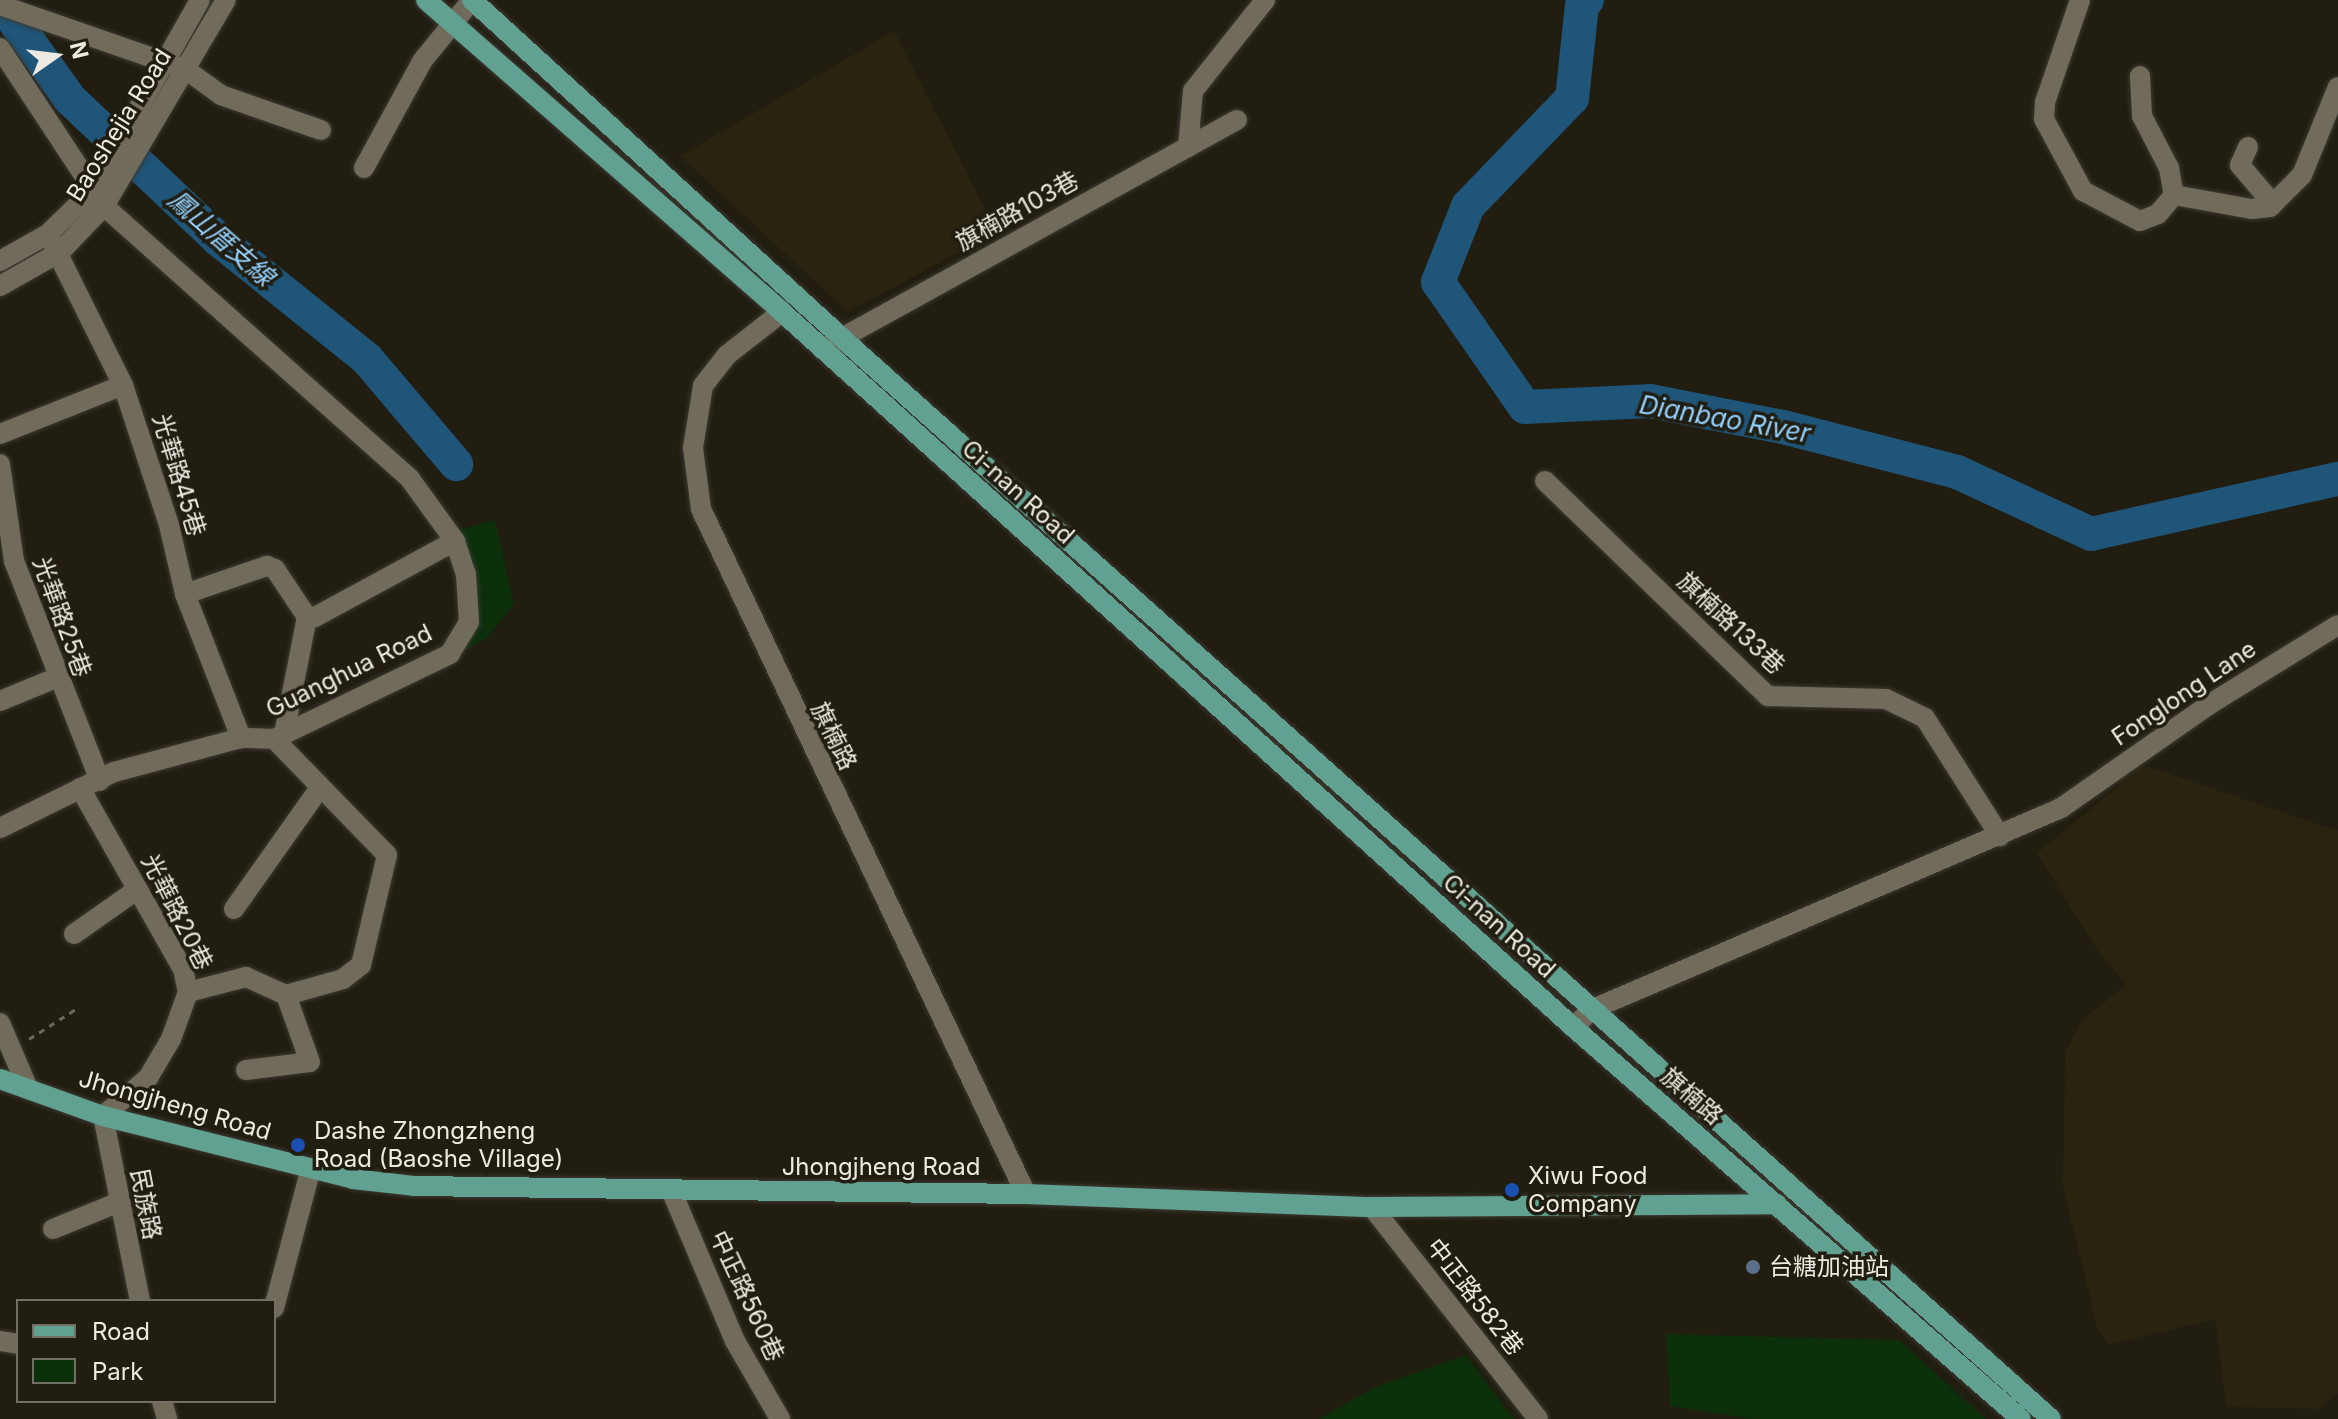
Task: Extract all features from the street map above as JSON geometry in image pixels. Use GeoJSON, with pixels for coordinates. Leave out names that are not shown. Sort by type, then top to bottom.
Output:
{"type":"FeatureCollection","features":[{"type":"Feature","properties":{"kind":"main road","name":"Ci-nan Road"},"geometry":{"type":"LineString","coordinates":[[426,0],[782,312],[1573,1027]]}},
{"type":"Feature","properties":{"kind":"main road","name":"Ci-nan Road"},"geometry":{"type":"LineString","coordinates":[[472,0],[1593,1009]]}},
{"type":"Feature","properties":{"kind":"main road","name":"旗楠路"},"geometry":{"type":"LineString","coordinates":[[1593,1009],[1790,1187]]}},
{"type":"Feature","properties":{"kind":"main road","name":"旗楠路"},"geometry":{"type":"LineString","coordinates":[[1573,1027],[1777,1204]]}},
{"type":"Feature","properties":{"kind":"main road","name":"Jhongjheng Road"},"geometry":{"type":"LineString","coordinates":[[0,1079],[27,1086],[103,1116],[311,1168],[414,1186],[672,1192],[1026,1194],[1372,1207],[1777,1204]]}},
{"type":"Feature","properties":{"kind":"main road"},"geometry":{"type":"LineString","coordinates":[[2021,1419],[1777,1204],[1790,1187],[2051,1419]]}},
{"type":"Feature","properties":{"kind":"street","name":"Baoshejia Road"},"geometry":{"type":"LineString","coordinates":[[175,66],[200,0]]}},
{"type":"Feature","properties":{"kind":"street","name":"Baoshejia Road"},"geometry":{"type":"LineString","coordinates":[[0,286],[60,252],[98,199],[175,66],[226,0]]}},
{"type":"Feature","properties":{"kind":"street"},"geometry":{"type":"LineString","coordinates":[[364,168],[423,60],[472,0]]}},
{"type":"Feature","properties":{"kind":"street"},"geometry":{"type":"LineString","coordinates":[[1188,147],[1193,91],[1265,0]]}},
{"type":"Feature","properties":{"kind":"street"},"geometry":{"type":"LineString","coordinates":[[2080,0],[2045,102],[2048,129],[2079,187],[2116,211],[2140,221],[2158,214],[2174,195]]}},
{"type":"Feature","properties":{"kind":"street"},"geometry":{"type":"LineString","coordinates":[[0,5],[175,66],[221,95],[321,130]]}},
{"type":"Feature","properties":{"kind":"street","name":"Guanghua Road"},"geometry":{"type":"LineString","coordinates":[[0,48],[98,199],[359,429],[410,479],[455,541],[466,574],[469,622],[450,654],[279,737],[241,738],[129,767],[0,828]]}},
{"type":"Feature","properties":{"kind":"street"},"geometry":{"type":"LineString","coordinates":[[2140,76],[2142,116],[2169,168],[2174,195]]}},
{"type":"Feature","properties":{"kind":"street"},"geometry":{"type":"LineString","coordinates":[[2174,195],[2252,209],[2273,204],[2302,175],[2331,135],[2338,87]]}},
{"type":"Feature","properties":{"kind":"street","name":"旗楠路103巷"},"geometry":{"type":"LineString","coordinates":[[822,349],[1237,120]]}},
{"type":"Feature","properties":{"kind":"street"},"geometry":{"type":"LineString","coordinates":[[2248,147],[2240,165],[2273,204]]}},
{"type":"Feature","properties":{"kind":"street","name":"Baoshejia Road"},"geometry":{"type":"LineString","coordinates":[[0,261],[48,234],[98,199]]}},
{"type":"Feature","properties":{"kind":"street","name":"光華路45巷"},"geometry":{"type":"LineString","coordinates":[[48,234],[60,252],[123,385],[169,525],[185,594],[241,738]]}},
{"type":"Feature","properties":{"kind":"street","name":"旗楠路"},"geometry":{"type":"LineString","coordinates":[[782,312],[727,355],[703,386],[693,448],[701,509],[1026,1194]]}},
{"type":"Feature","properties":{"kind":"street"},"geometry":{"type":"LineString","coordinates":[[0,434],[123,385]]}},
{"type":"Feature","properties":{"kind":"street","name":"光華路25巷"},"geometry":{"type":"LineString","coordinates":[[0,464],[7,565],[100,781]]}},
{"type":"Feature","properties":{"kind":"street","name":"旗楠路133巷"},"geometry":{"type":"LineString","coordinates":[[1545,481],[1768,696],[1886,699],[1925,718],[2000,836]]}},
{"type":"Feature","properties":{"kind":"street"},"geometry":{"type":"LineString","coordinates":[[307,617],[455,541]]}},
{"type":"Feature","properties":{"kind":"street"},"geometry":{"type":"LineString","coordinates":[[185,594],[267,566],[275,569],[307,617],[279,737],[319,789],[384,849],[387,863],[361,965],[343,979],[286,995],[310,1062],[246,1070]]}},
{"type":"Feature","properties":{"kind":"street","name":"Fonglong Lane"},"geometry":{"type":"LineString","coordinates":[[2000,836],[2061,808],[2210,704],[2338,625]]}},
{"type":"Feature","properties":{"kind":"street"},"geometry":{"type":"LineString","coordinates":[[0,701],[56,678]]}},
{"type":"Feature","properties":{"kind":"street","name":"光華路20巷"},"geometry":{"type":"LineString","coordinates":[[80,788],[183,969],[188,992],[246,977],[286,995]]}},
{"type":"Feature","properties":{"kind":"street"},"geometry":{"type":"LineString","coordinates":[[234,909],[319,789]]}},
{"type":"Feature","properties":{"kind":"street"},"geometry":{"type":"LineString","coordinates":[[1573,1027],[1593,1009],[2000,836]]}},
{"type":"Feature","properties":{"kind":"street"},"geometry":{"type":"LineString","coordinates":[[74,934],[138,889]]}},
{"type":"Feature","properties":{"kind":"street"},"geometry":{"type":"LineString","coordinates":[[103,1116],[148,1078],[171,1039],[188,992]]}},
{"type":"Feature","properties":{"kind":"street"},"geometry":{"type":"LineString","coordinates":[[0,1023],[27,1086]]}},
{"type":"Feature","properties":{"kind":"street","name":"民族路"},"geometry":{"type":"LineString","coordinates":[[103,1116],[140,1299]]}},
{"type":"Feature","properties":{"kind":"street"},"geometry":{"type":"LineString","coordinates":[[276,1300],[311,1168]]}},
{"type":"Feature","properties":{"kind":"street","name":"中正路560巷"},"geometry":{"type":"LineString","coordinates":[[672,1192],[735,1341],[780,1419]]}},
{"type":"Feature","properties":{"kind":"street"},"geometry":{"type":"LineString","coordinates":[[53,1229],[119,1202]]}},
{"type":"Feature","properties":{"kind":"street","name":"中正路582巷"},"geometry":{"type":"LineString","coordinates":[[1372,1207],[1538,1419]]}},
{"type":"Feature","properties":{"kind":"path"},"geometry":{"type":"LineString","coordinates":[[11,1050],[76,1009]]}},
{"type":"Feature","properties":{"kind":"shaded area"},"geometry":{"type":"Polygon","coordinates":[[[894,31],[997,232],[848,312],[680,156],[894,31]]]}},
{"type":"Feature","properties":{"kind":"shaded area"},"geometry":{"type":"Polygon","coordinates":[[[2143,765],[2338,831],[2338,1393],[2319,1409],[2226,1407],[2215,1319],[2108,1345],[2097,1327],[2063,1187],[2065,1053],[2082,1020],[2126,985],[2094,945],[2037,853],[2143,765]]]}},
{"type":"Feature","properties":{"kind":"green space"},"geometry":{"type":"Polygon","coordinates":[[[495,520],[514,604],[487,638],[458,654],[471,626],[455,531],[495,520]]]}},
{"type":"Feature","properties":{"kind":"green space"},"geometry":{"type":"Polygon","coordinates":[[[1666,1334],[1899,1340],[1986,1419],[1752,1419],[1670,1406],[1666,1334]]]}},
{"type":"Feature","properties":{"kind":"green space"},"geometry":{"type":"Polygon","coordinates":[[[1466,1355],[1514,1419],[1319,1419],[1375,1387],[1466,1355]]]}},
{"type":"Feature","properties":{"kind":"waterway","name":"Dianbao River"},"geometry":{"type":"LineString","coordinates":[[1587,0],[1582,5],[1572,98],[1468,206],[1438,282],[1525,407],[1650,401],[1783,427],[1957,472],[2091,534],[2338,479]]}},
{"type":"Feature","properties":{"kind":"waterway","name":"鳳山厝支線"},"geometry":{"type":"LineString","coordinates":[[0,1],[70,99],[219,240],[367,359],[456,464]]}},
{"type":"Feature","properties":{"kind":"place","name":"Dashe Zhongzheng Road (Baoshe Village)"},"geometry":{"type":"Point","coordinates":[298,1145]}},
{"type":"Feature","properties":{"kind":"place","name":"Xiwu Food Company"},"geometry":{"type":"Point","coordinates":[1512,1190]}},
{"type":"Feature","properties":{"kind":"place","name":"台糖加油站"},"geometry":{"type":"Point","coordinates":[1753,1267]}}]}
